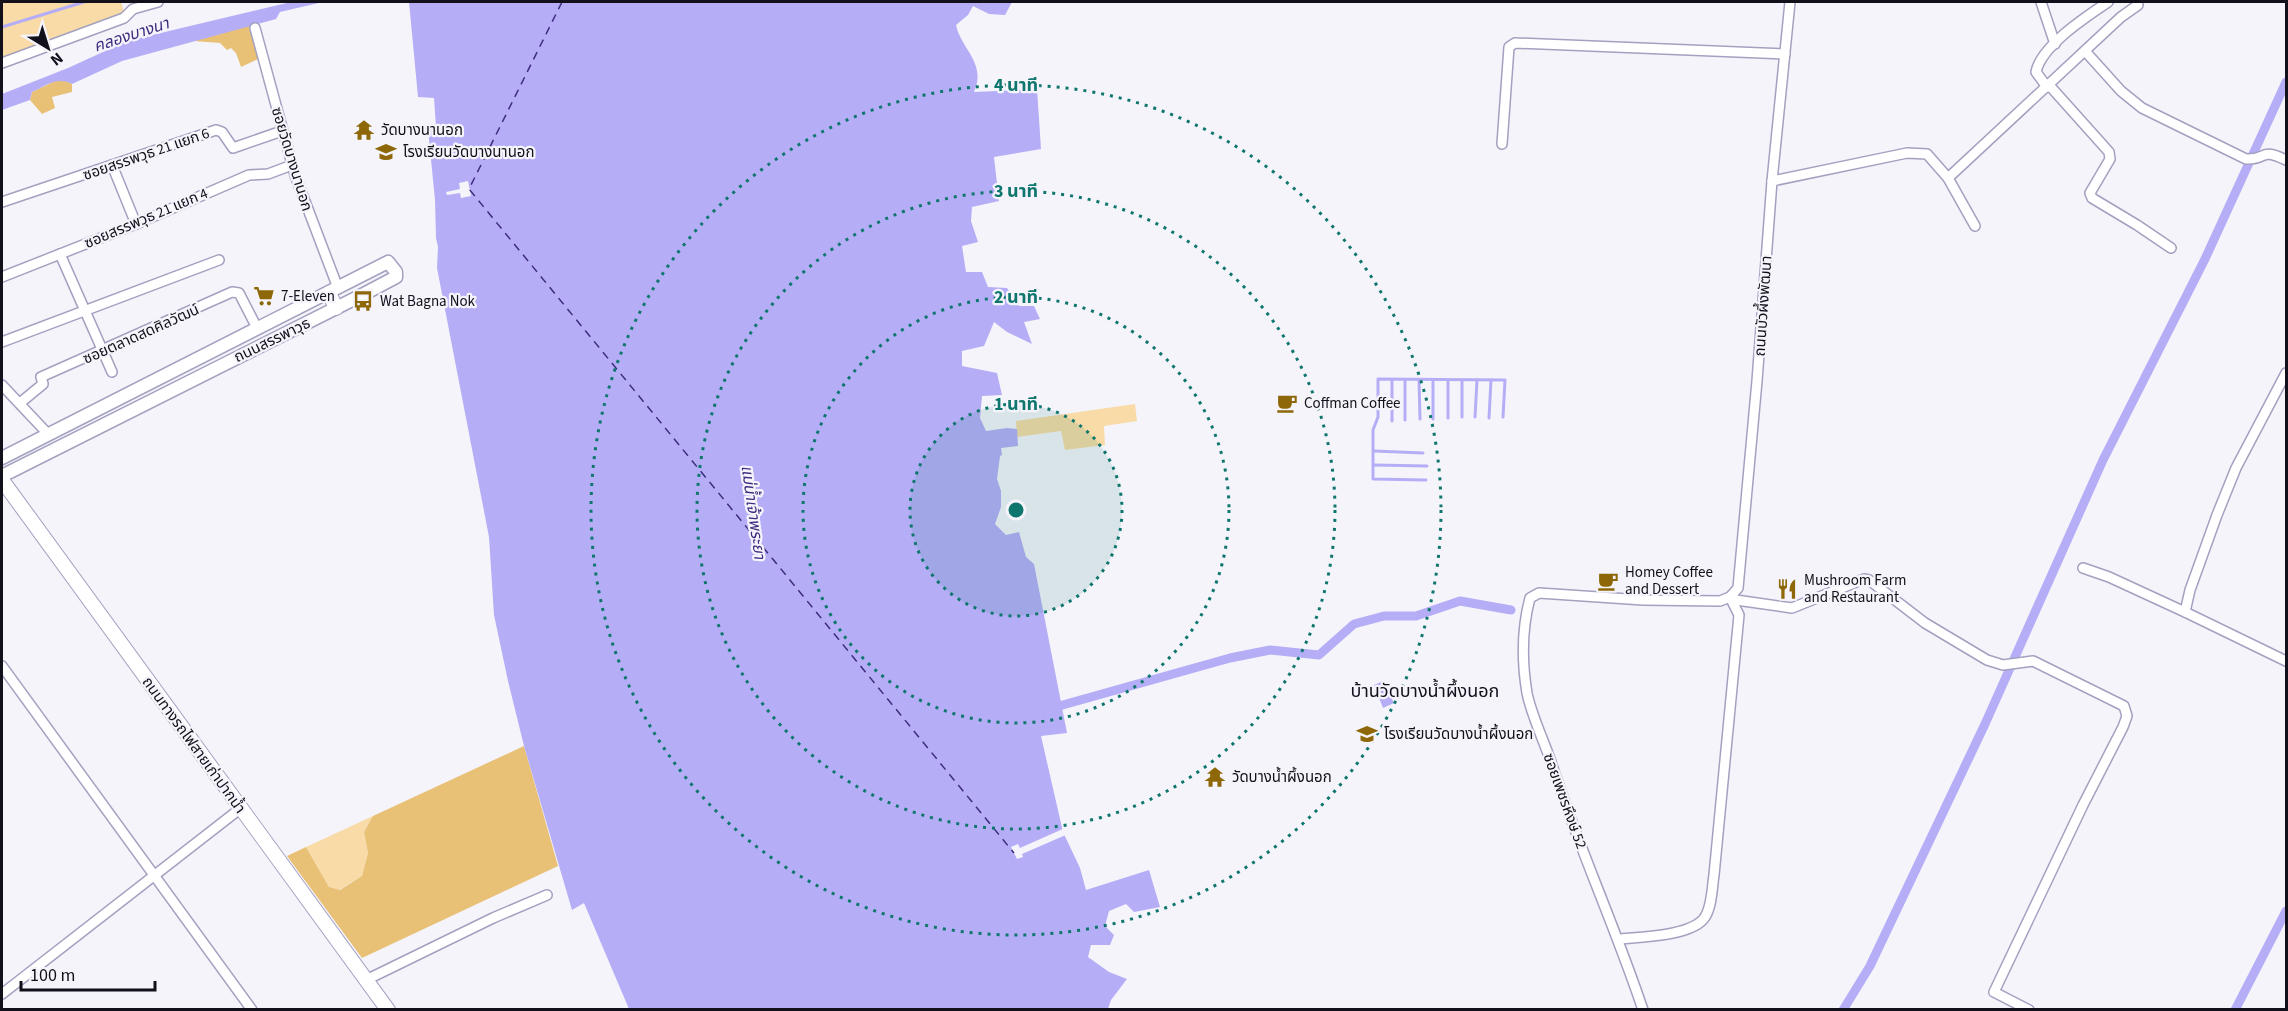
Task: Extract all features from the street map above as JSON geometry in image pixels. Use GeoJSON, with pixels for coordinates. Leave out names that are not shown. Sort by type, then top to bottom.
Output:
{"type":"FeatureCollection","features":[{"type":"Feature","properties":{"kind":"main road"},"geometry":{"type":"LineString","coordinates":[[333,290],[336,308]]}},
{"type":"Feature","properties":{"kind":"main road","name":"ถนนทางรถไฟสายเก่าปากน้ำ"},"geometry":{"type":"LineString","coordinates":[[2,478],[388,1010]]}},
{"type":"Feature","properties":{"kind":"street"},"geometry":{"type":"LineString","coordinates":[[2,63],[124,18],[133,9],[158,2]]}},
{"type":"Feature","properties":{"kind":"street","name":"ถนนบัวผึ้งพัฒนา"},"geometry":{"type":"LineString","coordinates":[[1727,598],[1738,588],[1772,181],[1790,2]]}},
{"type":"Feature","properties":{"kind":"street"},"geometry":{"type":"LineString","coordinates":[[2041,2],[2055,44]]}},
{"type":"Feature","properties":{"kind":"street"},"geometry":{"type":"LineString","coordinates":[[2108,2],[2070,28],[2055,44],[2037,68],[2039,78],[2109,152],[2110,159],[2090,193],[2092,198],[2171,248]]}},
{"type":"Feature","properties":{"kind":"street"},"geometry":{"type":"LineString","coordinates":[[1948,178],[2121,17],[2138,5]]}},
{"type":"Feature","properties":{"kind":"street","name":"ซอยวัดบางนานอก"},"geometry":{"type":"LineString","coordinates":[[255,28],[292,165],[333,290]]}},
{"type":"Feature","properties":{"kind":"street"},"geometry":{"type":"LineString","coordinates":[[1503,144],[1509,47],[1515,43],[1785,54]]}},
{"type":"Feature","properties":{"kind":"street"},"geometry":{"type":"LineString","coordinates":[[2085,51],[2121,91],[2142,108],[2246,159],[2266,153],[2286,160]]}},
{"type":"Feature","properties":{"kind":"street","name":"ซอยสรรพวุธ 21 แยก 6"},"geometry":{"type":"LineString","coordinates":[[2,202],[216,130],[222,132],[233,148],[282,131]]}},
{"type":"Feature","properties":{"kind":"street"},"geometry":{"type":"LineString","coordinates":[[1772,181],[1907,153],[1923,153],[1930,156],[1948,178],[1975,226]]}},
{"type":"Feature","properties":{"kind":"street"},"geometry":{"type":"LineString","coordinates":[[112,165],[136,224]]}},
{"type":"Feature","properties":{"kind":"street","name":"ซอยสรรพวุธ 21 แยก 4"},"geometry":{"type":"LineString","coordinates":[[2,277],[136,224],[249,175],[268,174],[292,165]]}},
{"type":"Feature","properties":{"kind":"street"},"geometry":{"type":"LineString","coordinates":[[60,254],[112,372]]}},
{"type":"Feature","properties":{"kind":"street"},"geometry":{"type":"LineString","coordinates":[[2,342],[219,260]]}},
{"type":"Feature","properties":{"kind":"street","name":"ถนนสรรพาวุธ"},"geometry":{"type":"LineString","coordinates":[[2,458],[388,262],[396,272],[396,277],[2,478]]}},
{"type":"Feature","properties":{"kind":"street","name":"ซอยตลาดสดศิลวัฒน์"},"geometry":{"type":"LineString","coordinates":[[20,403],[43,383],[41,377],[236,292],[239,293],[257,328]]}},
{"type":"Feature","properties":{"kind":"street"},"geometry":{"type":"LineString","coordinates":[[2186,612],[2190,590],[2236,468],[2286,373]]}},
{"type":"Feature","properties":{"kind":"street"},"geometry":{"type":"LineString","coordinates":[[2,385],[48,434]]}},
{"type":"Feature","properties":{"kind":"street"},"geometry":{"type":"LineString","coordinates":[[2083,568],[2186,612],[2286,661]]}},
{"type":"Feature","properties":{"kind":"street"},"geometry":{"type":"LineString","coordinates":[[1727,598],[1792,608],[1864,579],[1869,580],[1932,628],[1987,660],[2002,665],[2032,661],[2114,699],[2124,706],[2127,716],[1994,992],[2029,1010]]}},
{"type":"Feature","properties":{"kind":"street","name":"ซอยเพชรหึงษ์ 52"},"geometry":{"type":"LineString","coordinates":[[1643,1010],[1619,939],[1571,822],[1527,696],[1524,666],[1526,617],[1530,598],[1539,593],[1643,600],[1727,598]]}},
{"type":"Feature","properties":{"kind":"street"},"geometry":{"type":"LineString","coordinates":[[1619,939],[1678,932],[1695,926],[1704,919],[1708,910],[1714,875],[1739,615],[1727,598]]}},
{"type":"Feature","properties":{"kind":"street"},"geometry":{"type":"LineString","coordinates":[[2,666],[252,1010]]}},
{"type":"Feature","properties":{"kind":"street"},"geometry":{"type":"LineString","coordinates":[[2,994],[241,808]]}},
{"type":"Feature","properties":{"kind":"street"},"geometry":{"type":"LineString","coordinates":[[366,980],[493,918],[547,895]]}},
{"type":"Feature","properties":{"kind":"shaded area"},"geometry":{"type":"Polygon","coordinates":[[[2,2],[121,2],[125,15],[2,59],[2,2]]]}},
{"type":"Feature","properties":{"kind":"shaded area"},"geometry":{"type":"Polygon","coordinates":[[[250,25],[258,59],[241,67],[236,53],[231,48],[227,50],[220,43],[194,41],[250,25]]]}},
{"type":"Feature","properties":{"kind":"shaded area"},"geometry":{"type":"Polygon","coordinates":[[[57,80],[64,80],[72,84],[72,92],[52,97],[55,108],[42,114],[30,100],[32,92],[57,80]]]}},
{"type":"Feature","properties":{"kind":"shaded area"},"geometry":{"type":"Polygon","coordinates":[[[1135,404],[1137,421],[1104,426],[1105,445],[1065,450],[1061,431],[1017,437],[1016,421],[1135,404]]]}},
{"type":"Feature","properties":{"kind":"shaded area"},"geometry":{"type":"Polygon","coordinates":[[[524,746],[558,866],[362,958],[287,856],[306,847],[329,887],[340,890],[362,876],[368,853],[364,832],[373,816],[524,746]]]}},
{"type":"Feature","properties":{"kind":"shaded area"},"geometry":{"type":"Polygon","coordinates":[[[373,816],[364,832],[368,853],[362,876],[339,890],[329,887],[306,847],[373,816]]]}},
{"type":"Feature","properties":{"kind":"water"},"geometry":{"type":"Polygon","coordinates":[[[291,2],[323,2],[280,12],[276,19],[122,61],[72,84],[56,81],[32,92],[30,100],[2,110],[2,94],[68,68],[127,41],[291,2]]]}},
{"type":"Feature","properties":{"kind":"water","name":"แม่น้ำเจ้าพระยา"},"geometry":{"type":"Polygon","coordinates":[[[409,2],[1012,2],[1005,15],[989,14],[973,6],[968,15],[956,25],[975,64],[977,82],[974,92],[1037,89],[1041,149],[994,157],[999,201],[972,207],[971,221],[978,242],[962,246],[966,272],[982,272],[988,287],[1007,288],[1019,306],[1034,306],[1040,319],[1024,322],[1032,344],[1007,332],[994,322],[984,346],[962,351],[962,366],[997,373],[1002,395],[982,396],[980,418],[986,431],[1017,429],[1018,446],[1001,448],[1002,455],[997,479],[1001,491],[1001,507],[995,524],[1006,535],[1019,532],[1026,557],[1034,564],[1067,733],[1041,736],[1063,832],[1080,868],[1086,890],[1149,870],[1160,907],[1134,912],[1126,904],[1109,911],[1105,926],[1114,935],[1110,945],[1091,945],[1088,957],[1109,972],[1127,979],[1111,1000],[1108,1009],[629,1009],[584,903],[572,910],[524,746],[508,681],[494,615],[489,537],[437,268],[435,200],[428,129],[436,127],[434,98],[418,97],[409,2]]]}},
{"type":"Feature","properties":{"kind":"water"},"geometry":{"type":"Polygon","coordinates":[[[1383,681],[1394,703],[1383,708],[1374,685],[1383,681]]]}},
{"type":"Feature","properties":{"kind":"pier"},"geometry":{"type":"Polygon","coordinates":[[[468,181],[471,196],[461,198],[460,193],[447,195],[446,192],[460,189],[459,183],[468,181]]]}},
{"type":"Feature","properties":{"kind":"pier"},"geometry":{"type":"Polygon","coordinates":[[[1065,828],[1068,834],[1022,854],[1023,857],[1017,859],[1011,847],[1018,844],[1020,848],[1065,828]]]}},
{"type":"Feature","properties":{"kind":"waterway"},"geometry":{"type":"LineString","coordinates":[[2,27],[84,2]]}},
{"type":"Feature","properties":{"kind":"waterway"},"geometry":{"type":"LineString","coordinates":[[1843,1010],[1870,966],[1985,724],[2103,460],[2205,259],[2286,82]]}},
{"type":"Feature","properties":{"kind":"waterway"},"geometry":{"type":"LineString","coordinates":[[1426,480],[1373,479],[1373,430],[1378,417],[1378,379],[1505,380],[1503,417]]}},
{"type":"Feature","properties":{"kind":"waterway"},"geometry":{"type":"LineString","coordinates":[[1392,380],[1392,421]]}},
{"type":"Feature","properties":{"kind":"waterway"},"geometry":{"type":"LineString","coordinates":[[1405,380],[1405,420]]}},
{"type":"Feature","properties":{"kind":"waterway"},"geometry":{"type":"LineString","coordinates":[[1419,380],[1420,419]]}},
{"type":"Feature","properties":{"kind":"waterway"},"geometry":{"type":"LineString","coordinates":[[1433,380],[1433,419]]}},
{"type":"Feature","properties":{"kind":"waterway"},"geometry":{"type":"LineString","coordinates":[[1448,380],[1448,418]]}},
{"type":"Feature","properties":{"kind":"waterway"},"geometry":{"type":"LineString","coordinates":[[1462,380],[1462,417]]}},
{"type":"Feature","properties":{"kind":"waterway"},"geometry":{"type":"LineString","coordinates":[[1475,417],[1477,380]]}},
{"type":"Feature","properties":{"kind":"waterway"},"geometry":{"type":"LineString","coordinates":[[1489,418],[1491,380]]}},
{"type":"Feature","properties":{"kind":"waterway"},"geometry":{"type":"LineString","coordinates":[[1374,451],[1423,453]]}},
{"type":"Feature","properties":{"kind":"waterway"},"geometry":{"type":"LineString","coordinates":[[1374,465],[1427,466]]}},
{"type":"Feature","properties":{"kind":"waterway"},"geometry":{"type":"LineString","coordinates":[[1052,708],[1230,658],[1270,650],[1319,655],[1354,624],[1384,616],[1416,616],[1460,601],[1511,610]]}},
{"type":"Feature","properties":{"kind":"waterway"},"geometry":{"type":"LineString","coordinates":[[2235,1010],[2286,911]]}},
{"type":"Feature","properties":{"kind":"ferry route"},"geometry":{"type":"LineString","coordinates":[[562,2],[469,189],[1014,853]]}},
{"type":"Feature","properties":{"kind":"place","name":"วัดบางนานอก"},"geometry":{"type":"Point","coordinates":[364,130]}},
{"type":"Feature","properties":{"kind":"place","name":"โรงเรียนวัดบางนานอก"},"geometry":{"type":"Point","coordinates":[386,152]}},
{"type":"Feature","properties":{"kind":"place","name":"7-Eleven"},"geometry":{"type":"Point","coordinates":[264,296]}},
{"type":"Feature","properties":{"kind":"place","name":"Wat Bagna Nok"},"geometry":{"type":"Point","coordinates":[363,301]}},
{"type":"Feature","properties":{"kind":"place","name":"Coffman Coffee"},"geometry":{"type":"Point","coordinates":[1287,403]}},
{"type":"Feature","properties":{"kind":"place","name":"Homey Coffee and Dessert"},"geometry":{"type":"Point","coordinates":[1608,581]}},
{"type":"Feature","properties":{"kind":"place","name":"Mushroom Farm and Restaurant"},"geometry":{"type":"Point","coordinates":[1787,589]}},
{"type":"Feature","properties":{"kind":"place","name":"โรงเรียนวัดบางน้ำผึ้งนอก"},"geometry":{"type":"Point","coordinates":[1367,734]}},
{"type":"Feature","properties":{"kind":"place","name":"วัดบางน้ำผึ้งนอก"},"geometry":{"type":"Point","coordinates":[1215,777]}},
{"type":"Feature","properties":{"kind":"district","name":"บ้านวัดบางน้ำผึ้งนอก"},"geometry":{"type":"Point","coordinates":[1425,691]}},
{"type":"Feature","properties":{"kind":"water label","name":"คลองบางนา"},"geometry":{"type":"Point","coordinates":[131,34]}}]}
